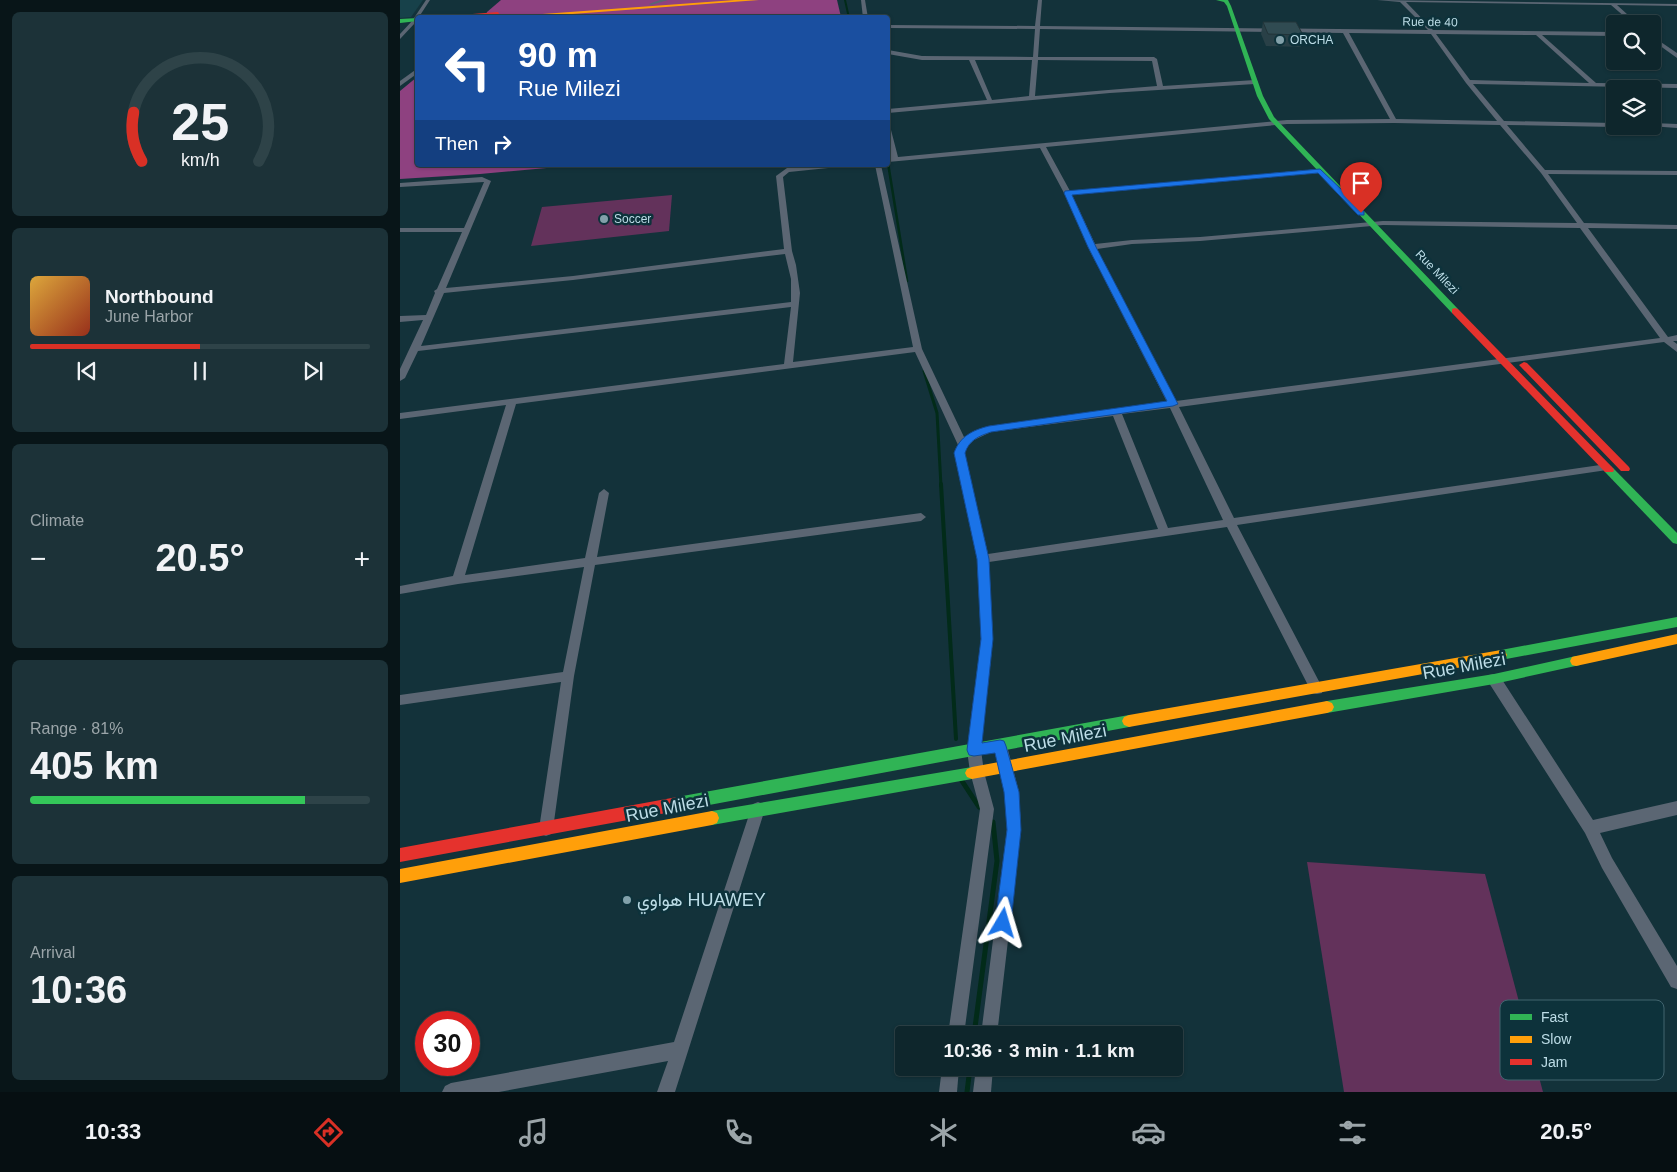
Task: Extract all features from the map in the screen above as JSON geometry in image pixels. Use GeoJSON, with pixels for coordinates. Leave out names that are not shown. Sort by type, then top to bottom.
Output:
{"type":"FeatureCollection","features":[{"type":"Feature","properties":{"kind":"street"},"geometry":{"type":"LineString","coordinates":[[419,15],[428,0]]}},
{"type":"Feature","properties":{"kind":"street"},"geometry":{"type":"LineString","coordinates":[[651,4],[666,0]]}},
{"type":"Feature","properties":{"kind":"street"},"geometry":{"type":"LineString","coordinates":[[491,15],[710,0]]}},
{"type":"Feature","properties":{"kind":"street"},"geometry":{"type":"LineString","coordinates":[[534,15],[757,0]]}},
{"type":"Feature","properties":{"kind":"street"},"geometry":{"type":"LineString","coordinates":[[863,0],[866,15]]}},
{"type":"Feature","properties":{"kind":"street"},"geometry":{"type":"LineString","coordinates":[[1032,98],[1040,0]]}},
{"type":"Feature","properties":{"kind":"street","name":"Rue Milezi"},"geometry":{"type":"LineString","coordinates":[[1218,0],[1224,0],[1229,6],[1241,29],[1282,123],[1320,171],[1378,223],[1518,359],[1631,476]]}},
{"type":"Feature","properties":{"kind":"street","name":"Rue Milezi"},"geometry":{"type":"LineString","coordinates":[[1232,0],[1236,4],[1255,82],[1265,107],[1378,223],[1505,361],[1677,540]]}},
{"type":"Feature","properties":{"kind":"street"},"geometry":{"type":"LineString","coordinates":[[1379,0],[1610,2],[1677,5]]}},
{"type":"Feature","properties":{"kind":"street"},"geometry":{"type":"LineString","coordinates":[[1401,0],[1433,33],[1468,82],[1543,172],[1666,339],[1677,349]]}},
{"type":"Feature","properties":{"kind":"street"},"geometry":{"type":"LineString","coordinates":[[1610,2],[1625,15]]}},
{"type":"Feature","properties":{"kind":"street"},"geometry":{"type":"LineString","coordinates":[[400,22],[415,21]]}},
{"type":"Feature","properties":{"kind":"street"},"geometry":{"type":"LineString","coordinates":[[400,37],[415,22]]}},
{"type":"Feature","properties":{"kind":"street","name":"Rue de 40"},"geometry":{"type":"LineString","coordinates":[[890,26],[1606,34]]}},
{"type":"Feature","properties":{"kind":"street"},"geometry":{"type":"LineString","coordinates":[[1345,31],[1394,121]]}},
{"type":"Feature","properties":{"kind":"street"},"geometry":{"type":"LineString","coordinates":[[1537,33],[1595,85]]}},
{"type":"Feature","properties":{"kind":"street"},"geometry":{"type":"LineString","coordinates":[[1661,44],[1677,56]]}},
{"type":"Feature","properties":{"kind":"street"},"geometry":{"type":"LineString","coordinates":[[890,52],[913,57],[1154,59],[1160,88]]}},
{"type":"Feature","properties":{"kind":"street"},"geometry":{"type":"LineString","coordinates":[[971,58],[990,101]]}},
{"type":"Feature","properties":{"kind":"street"},"geometry":{"type":"LineString","coordinates":[[408,71],[415,70]]}},
{"type":"Feature","properties":{"kind":"street"},"geometry":{"type":"LineString","coordinates":[[400,84],[415,72]]}},
{"type":"Feature","properties":{"kind":"street"},"geometry":{"type":"LineString","coordinates":[[890,111],[990,101],[1255,82]]}},
{"type":"Feature","properties":{"kind":"street"},"geometry":{"type":"LineString","coordinates":[[1468,82],[1677,86]]}},
{"type":"Feature","properties":{"kind":"street"},"geometry":{"type":"LineString","coordinates":[[890,160],[1282,123],[1394,121],[1606,125]]}},
{"type":"Feature","properties":{"kind":"street"},"geometry":{"type":"LineString","coordinates":[[1661,125],[1677,126]]}},
{"type":"Feature","properties":{"kind":"street"},"geometry":{"type":"LineString","coordinates":[[890,138],[895,159]]}},
{"type":"Feature","properties":{"kind":"street"},"geometry":{"type":"LineString","coordinates":[[1042,146],[1068,193],[1092,247],[1316,689]]}},
{"type":"Feature","properties":{"kind":"street"},"geometry":{"type":"LineString","coordinates":[[788,364],[796,285],[793,262],[788,251],[779,176],[788,170],[818,167]]}},
{"type":"Feature","properties":{"kind":"street"},"geometry":{"type":"LineString","coordinates":[[878,167],[918,349],[962,444],[960,453],[983,559],[987,639],[974,750],[977,772],[987,809],[957,1026]]}},
{"type":"Feature","properties":{"kind":"street"},"geometry":{"type":"LineString","coordinates":[[1068,193],[1320,171]]}},
{"type":"Feature","properties":{"kind":"street"},"geometry":{"type":"LineString","coordinates":[[1543,172],[1677,174]]}},
{"type":"Feature","properties":{"kind":"street"},"geometry":{"type":"LineString","coordinates":[[400,185],[487,179],[488,181],[414,349],[401,373]]}},
{"type":"Feature","properties":{"kind":"street"},"geometry":{"type":"LineString","coordinates":[[1092,247],[1132,242],[1200,239],[1378,223],[1677,227]]}},
{"type":"Feature","properties":{"kind":"street"},"geometry":{"type":"LineString","coordinates":[[400,230],[467,230]]}},
{"type":"Feature","properties":{"kind":"street"},"geometry":{"type":"LineString","coordinates":[[438,291],[573,278],[788,251]]}},
{"type":"Feature","properties":{"kind":"street"},"geometry":{"type":"LineString","coordinates":[[414,349],[795,304]]}},
{"type":"Feature","properties":{"kind":"street"},"geometry":{"type":"LineString","coordinates":[[400,319],[427,317]]}},
{"type":"Feature","properties":{"kind":"street"},"geometry":{"type":"LineString","coordinates":[[962,444],[972,436],[989,429],[1677,338]]}},
{"type":"Feature","properties":{"kind":"street"},"geometry":{"type":"LineString","coordinates":[[400,416],[788,364],[918,349]]}},
{"type":"Feature","properties":{"kind":"street"},"geometry":{"type":"LineString","coordinates":[[458,580],[512,402]]}},
{"type":"Feature","properties":{"kind":"street"},"geometry":{"type":"LineString","coordinates":[[1116,411],[1165,533]]}},
{"type":"Feature","properties":{"kind":"street"},"geometry":{"type":"LineString","coordinates":[[983,559],[1232,524],[1608,467]]}},
{"type":"Feature","properties":{"kind":"street"},"geometry":{"type":"LineString","coordinates":[[546,829],[568,676],[604,493]]}},
{"type":"Feature","properties":{"kind":"street"},"geometry":{"type":"LineString","coordinates":[[1651,497],[1677,523]]}},
{"type":"Feature","properties":{"kind":"street"},"geometry":{"type":"LineString","coordinates":[[400,590],[458,580],[921,517]]}},
{"type":"Feature","properties":{"kind":"street","name":"Rue Milezi"},"geometry":{"type":"LineString","coordinates":[[400,856],[1677,622]]}},
{"type":"Feature","properties":{"kind":"street","name":"Rue Milezi"},"geometry":{"type":"LineString","coordinates":[[400,876],[758,809],[1004,768],[1241,722],[1494,679],[1677,640]]}},
{"type":"Feature","properties":{"kind":"street"},"geometry":{"type":"LineString","coordinates":[[400,700],[568,676]]}},
{"type":"Feature","properties":{"kind":"street"},"geometry":{"type":"LineString","coordinates":[[1494,679],[1590,828],[1607,864],[1677,981]]}},
{"type":"Feature","properties":{"kind":"street"},"geometry":{"type":"LineString","coordinates":[[990,1026],[1014,830],[1012,792],[1004,768],[1000,746]]}},
{"type":"Feature","properties":{"kind":"street"},"geometry":{"type":"LineString","coordinates":[[1590,828],[1677,808]]}},
{"type":"Feature","properties":{"kind":"street"},"geometry":{"type":"LineString","coordinates":[[666,1092],[758,809]]}},
{"type":"Feature","properties":{"kind":"street"},"geometry":{"type":"LineString","coordinates":[[451,1092],[679,1050]]}},
{"type":"Feature","properties":{"kind":"street"},"geometry":{"type":"LineString","coordinates":[[948,1092],[950,1076]]}},
{"type":"Feature","properties":{"kind":"street"},"geometry":{"type":"LineString","coordinates":[[982,1092],[984,1076]]}},
{"type":"Feature","properties":{"kind":"shaded area"},"geometry":{"type":"Polygon","coordinates":[[[400,0],[423,0],[411,17],[400,18],[400,0]]]}},
{"type":"Feature","properties":{"kind":"shaded area"},"geometry":{"type":"Polygon","coordinates":[[[501,0],[837,0],[841,15],[486,15],[501,0]]]}},
{"type":"Feature","properties":{"kind":"shaded area"},"geometry":{"type":"Polygon","coordinates":[[[415,79],[415,167],[558,167],[400,179],[400,91],[415,79]]]}},
{"type":"Feature","properties":{"kind":"shaded area","name":"Soccer"},"geometry":{"type":"Polygon","coordinates":[[[672,195],[669,231],[531,246],[542,207],[672,195]]]}},
{"type":"Feature","properties":{"kind":"shaded area"},"geometry":{"type":"Polygon","coordinates":[[[1307,862],[1485,874],[1519,1000],[1500,1000],[1500,1080],[1540,1080],[1543,1092],[1344,1092],[1307,862]]]}},
{"type":"Feature","properties":{"kind":"building"},"geometry":{"type":"Polygon","coordinates":[[[1263,22],[1296,22],[1303,35],[1268,34],[1263,22]]]}},
{"type":"Feature","properties":{"kind":"waterway"},"geometry":{"type":"LineString","coordinates":[[845,0],[848,15]]}},
{"type":"Feature","properties":{"kind":"waterway"},"geometry":{"type":"LineString","coordinates":[[889,167],[907,281]]}},
{"type":"Feature","properties":{"kind":"waterway"},"geometry":{"type":"LineString","coordinates":[[924,371],[937,413],[941,486]]}},
{"type":"Feature","properties":{"kind":"waterway"},"geometry":{"type":"LineString","coordinates":[[941,484],[956,739]]}},
{"type":"Feature","properties":{"kind":"waterway"},"geometry":{"type":"LineString","coordinates":[[962,781],[979,807]]}},
{"type":"Feature","properties":{"kind":"waterway"},"geometry":{"type":"LineString","coordinates":[[975,1026],[997,861],[993,822]]}},
{"type":"Feature","properties":{"kind":"waterway"},"geometry":{"type":"LineString","coordinates":[[967,1092],[969,1076]]}},
{"type":"Feature","properties":{"kind":"traffic: fast"},"geometry":{"type":"LineString","coordinates":[[1218,0],[1226,1],[1229,6],[1260,96],[1271,118],[1455,311]]}},
{"type":"Feature","properties":{"kind":"traffic: fast"},"geometry":{"type":"LineString","coordinates":[[400,21],[415,19]]}},
{"type":"Feature","properties":{"kind":"traffic: fast"},"geometry":{"type":"LineString","coordinates":[[1609,470],[1677,540]]}},
{"type":"Feature","properties":{"kind":"traffic: fast"},"geometry":{"type":"LineString","coordinates":[[1501,655],[1677,622]]}},
{"type":"Feature","properties":{"kind":"traffic: fast"},"geometry":{"type":"LineString","coordinates":[[1327,707],[1494,679],[1576,661]]}},
{"type":"Feature","properties":{"kind":"traffic: fast"},"geometry":{"type":"LineString","coordinates":[[677,804],[1129,721]]}},
{"type":"Feature","properties":{"kind":"traffic: fast"},"geometry":{"type":"LineString","coordinates":[[712,818],[972,773]]}},
{"type":"Feature","properties":{"kind":"traffic: slow"},"geometry":{"type":"LineString","coordinates":[[534,15],[757,0]]}},
{"type":"Feature","properties":{"kind":"traffic: slow"},"geometry":{"type":"LineString","coordinates":[[1576,661],[1677,639]]}},
{"type":"Feature","properties":{"kind":"traffic: slow"},"geometry":{"type":"LineString","coordinates":[[1129,721],[1501,655]]}},
{"type":"Feature","properties":{"kind":"traffic: slow"},"geometry":{"type":"LineString","coordinates":[[972,773],[1327,707]]}},
{"type":"Feature","properties":{"kind":"traffic: slow"},"geometry":{"type":"LineString","coordinates":[[400,876],[712,818]]}},
{"type":"Feature","properties":{"kind":"traffic: jam"},"geometry":{"type":"LineString","coordinates":[[485,15],[498,14]]}},
{"type":"Feature","properties":{"kind":"traffic: jam"},"geometry":{"type":"LineString","coordinates":[[1455,311],[1609,470]]}},
{"type":"Feature","properties":{"kind":"traffic: jam"},"geometry":{"type":"LineString","coordinates":[[1524,365],[1625,469]]}},
{"type":"Feature","properties":{"kind":"traffic: jam"},"geometry":{"type":"LineString","coordinates":[[400,855],[677,804]]}},
{"type":"Feature","properties":{"kind":"place","name":"ORCHA"},"geometry":{"type":"Point","coordinates":[1280,40]}},
{"type":"Feature","properties":{"kind":"place","name":"Soccer"},"geometry":{"type":"Point","coordinates":[604,219]}},
{"type":"Feature","properties":{"kind":"place","name":"هواوي HUAWEY"},"geometry":{"type":"Point","coordinates":[627,900]}},
{"type":"Feature","properties":{"kind":"route"},"geometry":{"type":"LineString","coordinates":[[1003,923],[1014,830],[1012,792],[1004,768],[1000,746],[974,750],[987,639],[983,559],[960,453],[962,444],[972,436],[989,429],[1173,404],[1092,247],[1068,193],[1320,171],[1361,213]]}}]}
